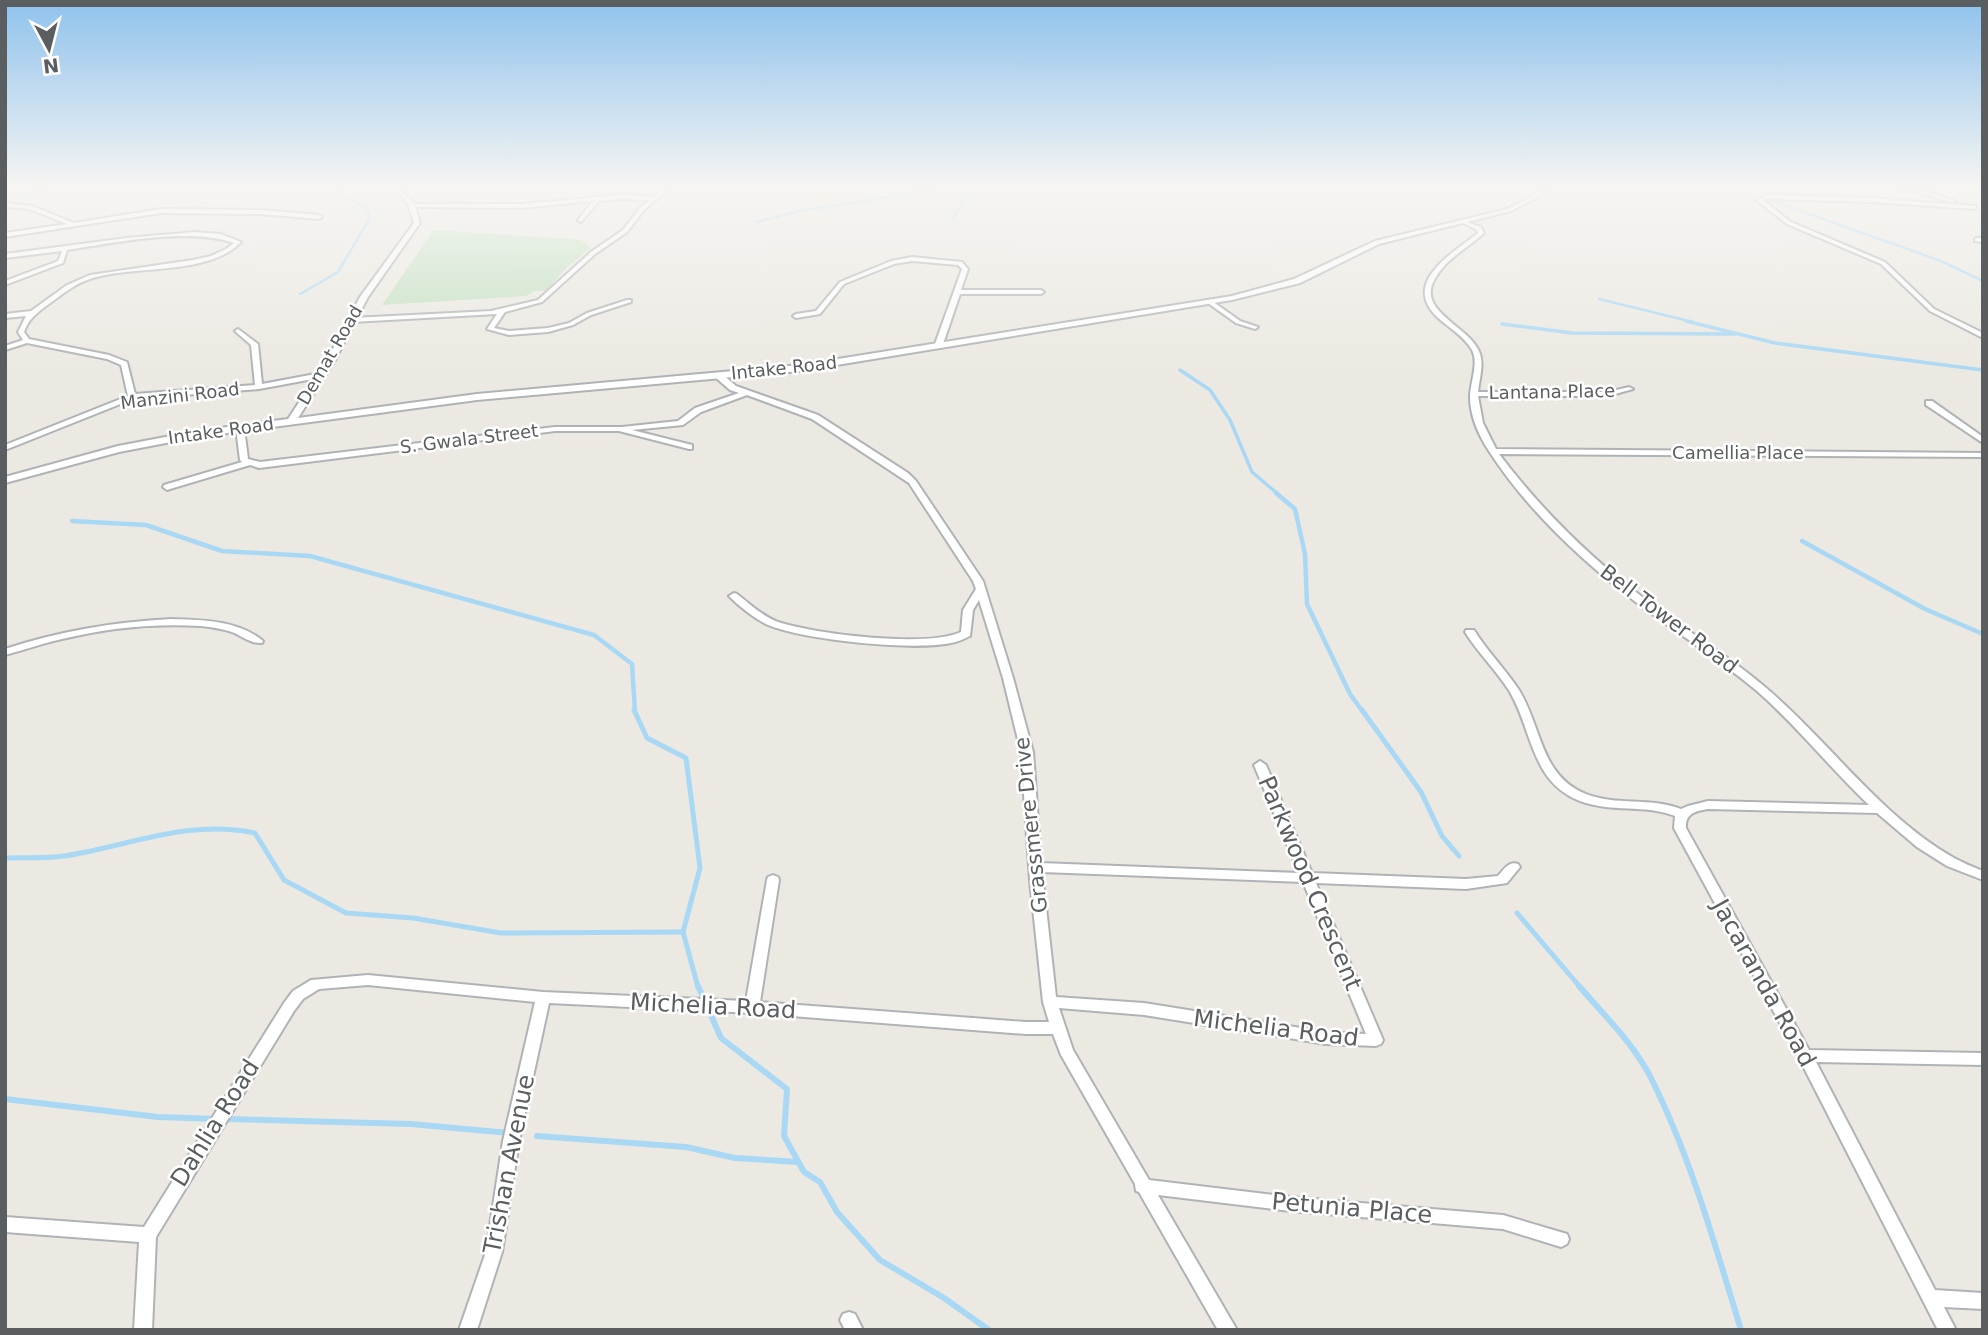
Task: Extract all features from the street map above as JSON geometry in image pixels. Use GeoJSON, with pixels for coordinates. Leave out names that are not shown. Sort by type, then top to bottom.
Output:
{"type":"FeatureCollection","features":[{"type":"Feature","properties":{"kind":"street"},"geometry":{"type":"LineString","coordinates":[[5,256],[85,248]]}},
{"type":"Feature","properties":{"kind":"street"},"geometry":{"type":"LineString","coordinates":[[27,341],[21,332],[33,313],[81,279],[102,273],[211,257],[232,248]]}},
{"type":"Feature","properties":{"kind":"street","name":"Demat Road"},"geometry":{"type":"LineString","coordinates":[[291,421],[321,375],[373,284],[399,248]]}},
{"type":"Feature","properties":{"kind":"street"},"geometry":{"type":"LineString","coordinates":[[352,320],[502,312],[522,307],[549,295],[600,248]]}},
{"type":"Feature","properties":{"kind":"street","name":"Intake Road"},"geometry":{"type":"LineString","coordinates":[[5,480],[118,449],[240,428],[477,397],[800,368],[1210,302],[1297,281],[1364,248]]}},
{"type":"Feature","properties":{"kind":"street","name":"Bell Tower Road"},"geometry":{"type":"LineString","coordinates":[[1463,248],[1434,273],[1425,288],[1424,297],[1434,311],[1476,351],[1479,358],[1474,402],[1493,451],[1546,516],[1639,600],[1763,691],[1881,809],[1931,850],[1952,863],[1983,876]]}},
{"type":"Feature","properties":{"kind":"street"},"geometry":{"type":"LineString","coordinates":[[1848,248],[1883,263],[1932,310],[1983,336]]}},
{"type":"Feature","properties":{"kind":"street"},"geometry":{"type":"LineString","coordinates":[[5,284],[61,262],[65,251]]}},
{"type":"Feature","properties":{"kind":"street"},"geometry":{"type":"LineString","coordinates":[[796,316],[818,313],[842,283],[903,260],[963,265],[965,270],[939,344]]}},
{"type":"Feature","properties":{"kind":"street"},"geometry":{"type":"LineString","coordinates":[[957,292],[1041,292]]}},
{"type":"Feature","properties":{"kind":"street"},"geometry":{"type":"LineString","coordinates":[[502,312],[490,329],[502,333],[527,332],[571,324],[589,314],[629,301]]}},
{"type":"Feature","properties":{"kind":"street"},"geometry":{"type":"LineString","coordinates":[[1210,302],[1238,323],[1255,327]]}},
{"type":"Feature","properties":{"kind":"street"},"geometry":{"type":"LineString","coordinates":[[5,316],[33,313]]}},
{"type":"Feature","properties":{"kind":"street"},"geometry":{"type":"LineString","coordinates":[[238,331],[254,344],[259,387]]}},
{"type":"Feature","properties":{"kind":"street"},"geometry":{"type":"LineString","coordinates":[[5,348],[27,341],[119,360],[127,372],[132,397]]}},
{"type":"Feature","properties":{"kind":"street","name":"Manzini Road"},"geometry":{"type":"LineString","coordinates":[[5,448],[132,397],[259,387],[321,375]]}},
{"type":"Feature","properties":{"kind":"street","name":"Grassmere Drive"},"geometry":{"type":"LineString","coordinates":[[718,375],[725,384],[746,393],[808,413],[905,475],[947,533],[980,590],[1009,678],[1027,752],[1035,867],[1050,1002],[1058,1028],[1066,1051],[1228,1330]]}},
{"type":"Feature","properties":{"kind":"street","name":"Lantana Place"},"geometry":{"type":"LineString","coordinates":[[1474,394],[1608,394],[1629,389]]}},
{"type":"Feature","properties":{"kind":"street"},"geometry":{"type":"LineString","coordinates":[[619,429],[680,423],[698,410],[746,393]]}},
{"type":"Feature","properties":{"kind":"street"},"geometry":{"type":"LineString","coordinates":[[1928,403],[1983,442]]}},
{"type":"Feature","properties":{"kind":"street"},"geometry":{"type":"LineString","coordinates":[[240,428],[242,454],[248,463]]}},
{"type":"Feature","properties":{"kind":"street","name":"S. Gwala Street"},"geometry":{"type":"LineString","coordinates":[[167,487],[248,463],[281,464],[539,430],[619,429],[689,447]]}},
{"type":"Feature","properties":{"kind":"street","name":"Camellia Place"},"geometry":{"type":"LineString","coordinates":[[1493,451],[1983,455]]}},
{"type":"Feature","properties":{"kind":"street"},"geometry":{"type":"LineString","coordinates":[[734,596],[759,616],[789,628],[837,636],[937,644],[957,640],[966,634],[968,610],[980,590]]}},
{"type":"Feature","properties":{"kind":"street"},"geometry":{"type":"LineString","coordinates":[[5,652],[80,631],[170,622],[229,626],[246,632],[258,641]]}},
{"type":"Feature","properties":{"kind":"street"},"geometry":{"type":"LineString","coordinates":[[1470,632],[1489,662],[1515,691],[1550,776],[1565,790],[1588,800],[1637,803],[1681,814],[1709,805],[1881,809]]}},
{"type":"Feature","properties":{"kind":"street","name":"Parkwood Crescent"},"geometry":{"type":"LineString","coordinates":[[1260,765],[1311,880],[1376,1040]]}},
{"type":"Feature","properties":{"kind":"street","name":"Jacaranda Road"},"geometry":{"type":"LineString","coordinates":[[1681,814],[1680,828],[1805,1056],[1948,1330]]}},
{"type":"Feature","properties":{"kind":"street"},"geometry":{"type":"LineString","coordinates":[[1035,867],[1311,880],[1466,884],[1502,880],[1514,867]]}},
{"type":"Feature","properties":{"kind":"street"},"geometry":{"type":"LineString","coordinates":[[752,1007],[773,880]]}},
{"type":"Feature","properties":{"kind":"street","name":"Michelia Road"},"geometry":{"type":"LineString","coordinates":[[368,980],[543,997],[752,1007],[1026,1028],[1058,1028]]}},
{"type":"Feature","properties":{"kind":"street","name":"Dahlia Road"},"geometry":{"type":"LineString","coordinates":[[144,1330],[148,1235],[218,1119],[299,995],[316,984],[368,980]]}},
{"type":"Feature","properties":{"kind":"street","name":"Trishan Avenue"},"geometry":{"type":"LineString","coordinates":[[468,1330],[494,1252],[511,1141],[543,997]]}},
{"type":"Feature","properties":{"kind":"street","name":"Michelia Road"},"geometry":{"type":"LineString","coordinates":[[1050,1002],[1144,1009],[1326,1038],[1376,1040]]}},
{"type":"Feature","properties":{"kind":"street"},"geometry":{"type":"LineString","coordinates":[[1805,1056],[1983,1059]]}},
{"type":"Feature","properties":{"kind":"street","name":"Petunia Place"},"geometry":{"type":"LineString","coordinates":[[1142,1186],[1290,1204],[1492,1221],[1561,1239]]}},
{"type":"Feature","properties":{"kind":"street"},"geometry":{"type":"LineString","coordinates":[[5,1224],[148,1235]]}},
{"type":"Feature","properties":{"kind":"street"},"geometry":{"type":"LineString","coordinates":[[1931,1298],[1983,1301]]}},
{"type":"Feature","properties":{"kind":"green space"},"geometry":{"type":"Polygon","coordinates":[[[421,248],[591,248],[567,267],[546,291],[534,291],[526,296],[382,305],[421,248]]]}},
{"type":"Feature","properties":{"kind":"waterway"},"geometry":{"type":"LineString","coordinates":[[300,294],[338,272],[352,248]]}},
{"type":"Feature","properties":{"kind":"waterway"},"geometry":{"type":"LineString","coordinates":[[1905,248],[1941,261],[1983,281]]}},
{"type":"Feature","properties":{"kind":"waterway"},"geometry":{"type":"LineString","coordinates":[[1599,299],[1693,322]]}},
{"type":"Feature","properties":{"kind":"waterway"},"geometry":{"type":"LineString","coordinates":[[1686,321],[1775,343],[1983,370]]}},
{"type":"Feature","properties":{"kind":"waterway"},"geometry":{"type":"LineString","coordinates":[[1502,324],[1572,333],[1735,334]]}},
{"type":"Feature","properties":{"kind":"waterway"},"geometry":{"type":"LineString","coordinates":[[1180,370],[1210,390],[1230,420],[1252,472],[1278,494]]}},
{"type":"Feature","properties":{"kind":"waterway"},"geometry":{"type":"LineString","coordinates":[[1276,493],[1295,509],[1305,554],[1307,604],[1350,694],[1363,712]]}},
{"type":"Feature","properties":{"kind":"waterway"},"geometry":{"type":"LineString","coordinates":[[72,521],[146,525],[222,551],[310,556],[594,635],[632,664],[635,712]]}},
{"type":"Feature","properties":{"kind":"waterway"},"geometry":{"type":"LineString","coordinates":[[1802,541],[1925,609],[1983,634]]}},
{"type":"Feature","properties":{"kind":"waterway"},"geometry":{"type":"LineString","coordinates":[[634,710],[647,738],[686,758],[700,868],[683,932]]}},
{"type":"Feature","properties":{"kind":"waterway"},"geometry":{"type":"LineString","coordinates":[[1362,710],[1421,792],[1442,836],[1459,856]]}},
{"type":"Feature","properties":{"kind":"waterway"},"geometry":{"type":"LineString","coordinates":[[5,858],[64,856],[182,831],[230,830],[255,833],[284,880],[346,913],[413,918],[501,933],[683,932]]}},
{"type":"Feature","properties":{"kind":"waterway"},"geometry":{"type":"LineString","coordinates":[[1517,913],[1580,987]]}},
{"type":"Feature","properties":{"kind":"waterway"},"geometry":{"type":"LineString","coordinates":[[683,932],[698,987]]}},
{"type":"Feature","properties":{"kind":"waterway"},"geometry":{"type":"LineString","coordinates":[[698,986],[721,1038],[787,1089],[784,1136],[804,1172],[820,1182],[837,1212],[880,1260],[944,1298],[989,1330]]}},
{"type":"Feature","properties":{"kind":"waterway"},"geometry":{"type":"LineString","coordinates":[[1579,986],[1618,1030],[1651,1078],[1678,1139],[1701,1202],[1741,1330]]}},
{"type":"Feature","properties":{"kind":"waterway"},"geometry":{"type":"LineString","coordinates":[[5,1099],[158,1117],[217,1119]]}},
{"type":"Feature","properties":{"kind":"waterway"},"geometry":{"type":"LineString","coordinates":[[226,1119],[411,1124],[509,1133]]}},
{"type":"Feature","properties":{"kind":"waterway"},"geometry":{"type":"LineString","coordinates":[[537,1136],[686,1147],[735,1158],[798,1162]]}}]}
